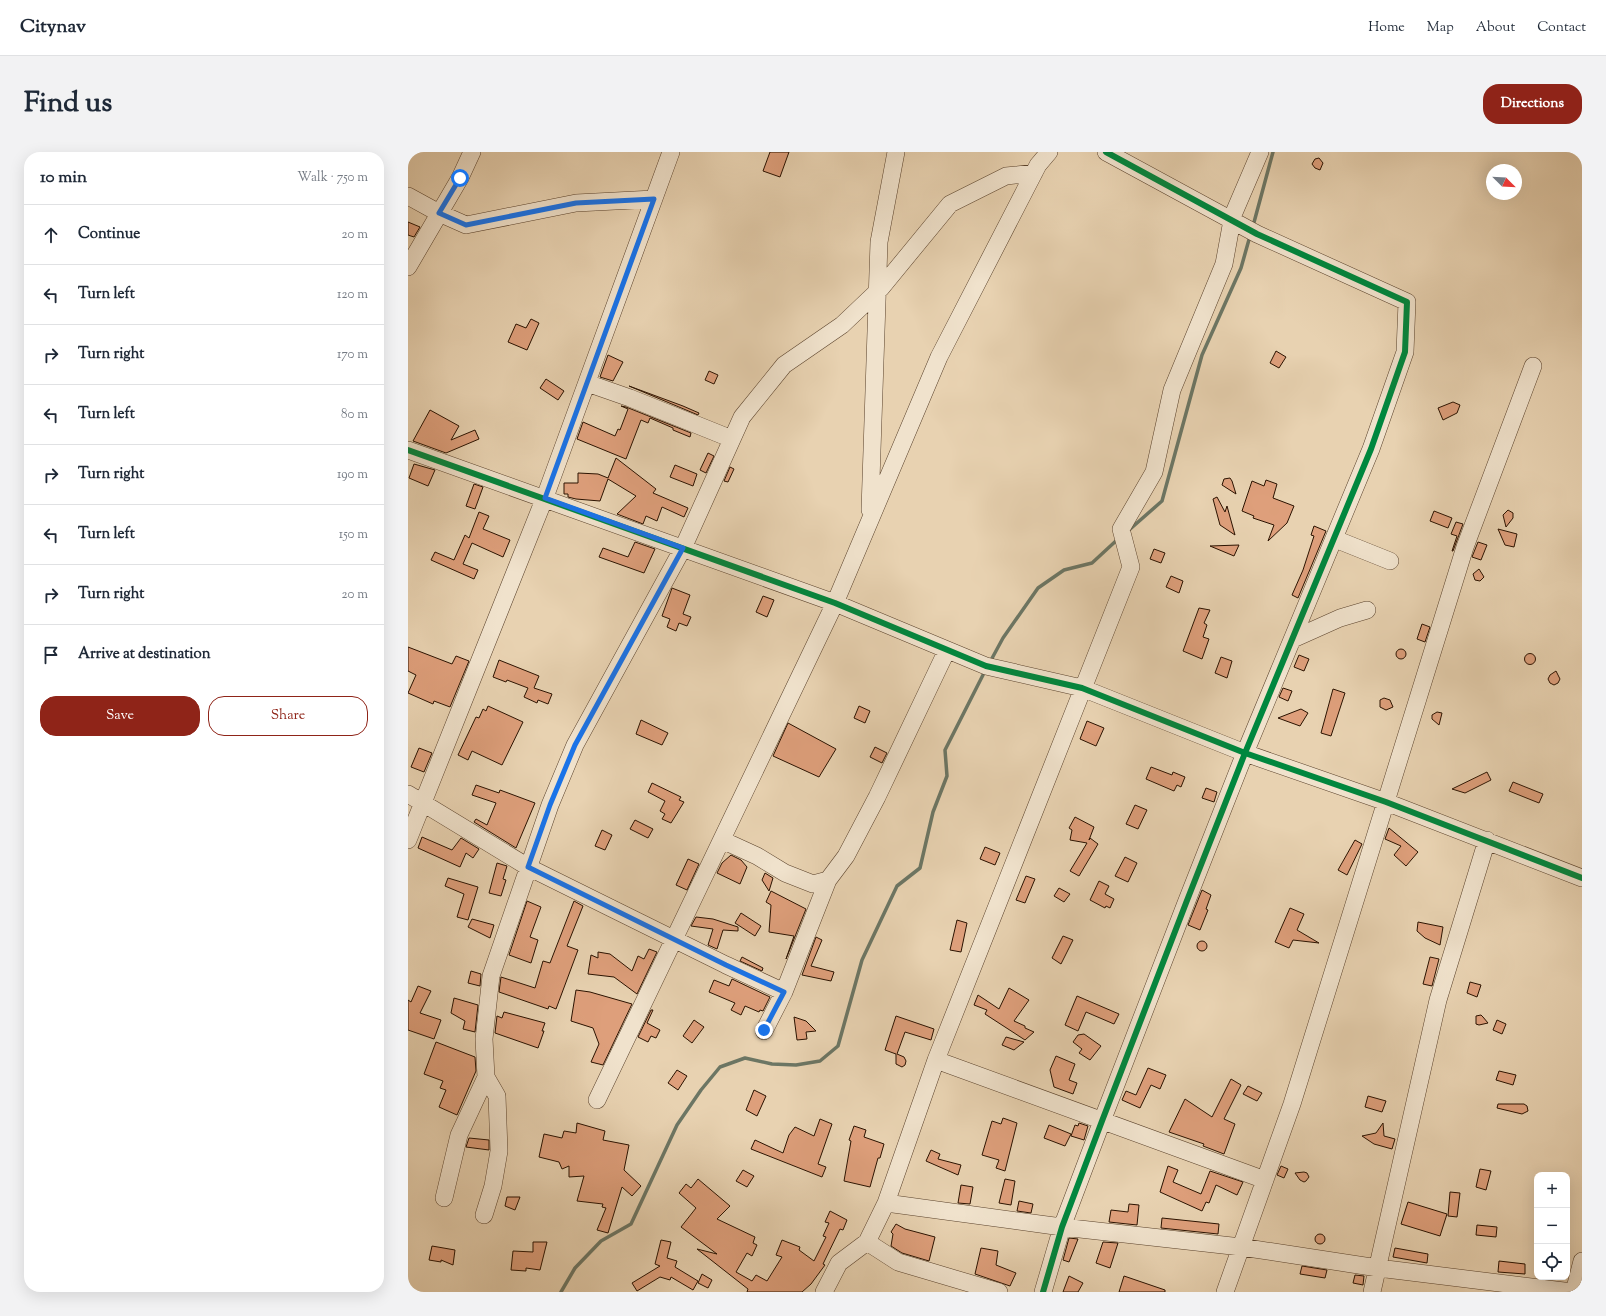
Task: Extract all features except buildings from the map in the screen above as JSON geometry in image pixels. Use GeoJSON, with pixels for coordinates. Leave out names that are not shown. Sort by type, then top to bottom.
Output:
{"type":"FeatureCollection","features":[{"type":"Feature","properties":{"kind":"street"},"geometry":{"type":"LineString","coordinates":[[408,267],[460,178],[472,152]]}},
{"type":"Feature","properties":{"kind":"street"},"geometry":{"type":"LineString","coordinates":[[408,840],[545,498],[670,152]]}},
{"type":"Feature","properties":{"kind":"street"},"geometry":{"type":"LineString","coordinates":[[870,520],[879,242],[896,152]]}},
{"type":"Feature","properties":{"kind":"street"},"geometry":{"type":"LineString","coordinates":[[598,1100],[835,603],[939,357],[1034,173],[1049,152]]}},
{"type":"Feature","properties":{"kind":"street"},"geometry":{"type":"LineString","coordinates":[[1043,1292],[1062,1227],[1102,1121],[1245,753],[1294,639],[1371,449],[1406,352],[1407,302],[1257,234],[1106,152]]}},
{"type":"Feature","properties":{"kind":"street"},"geometry":{"type":"LineString","coordinates":[[824,1292],[839,1263],[867,1242],[886,1203],[936,1060],[1131,567],[1121,529],[1154,472],[1172,390],[1224,264],[1232,220],[1260,152]]}},
{"type":"Feature","properties":{"kind":"street"},"geometry":{"type":"LineString","coordinates":[[484,1215],[493,1186],[499,1151],[497,1096],[486,1077],[484,1039],[492,976],[550,805],[575,745],[683,548],[742,417],[784,365],[842,325],[877,292],[950,204],[1006,176],[1034,173]]}},
{"type":"Feature","properties":{"kind":"street"},"geometry":{"type":"LineString","coordinates":[[408,196],[439,213],[466,225],[576,203],[654,199]]}},
{"type":"Feature","properties":{"kind":"street"},"geometry":{"type":"LineString","coordinates":[[1225,1292],[1292,1104],[1465,547],[1533,366]]}},
{"type":"Feature","properties":{"kind":"street"},"geometry":{"type":"LineString","coordinates":[[586,383],[630,398],[732,439]]}},
{"type":"Feature","properties":{"kind":"street"},"geometry":{"type":"LineString","coordinates":[[408,450],[440,463],[545,498],[835,603],[986,666],[1082,688],[1245,753],[1386,802],[1582,878]]}},
{"type":"Feature","properties":{"kind":"street"},"geometry":{"type":"LineString","coordinates":[[1335,539],[1390,561]]}},
{"type":"Feature","properties":{"kind":"street"},"geometry":{"type":"LineString","coordinates":[[1294,639],[1340,618],[1367,610]]}},
{"type":"Feature","properties":{"kind":"street"},"geometry":{"type":"LineString","coordinates":[[764,1030],[784,992],[828,880],[846,856],[874,804],[947,650]]}},
{"type":"Feature","properties":{"kind":"street"},"geometry":{"type":"LineString","coordinates":[[408,794],[528,867],[784,992]]}},
{"type":"Feature","properties":{"kind":"street"},"geometry":{"type":"LineString","coordinates":[[722,840],[757,856],[785,873],[812,884],[828,880]]}},
{"type":"Feature","properties":{"kind":"street"},"geometry":{"type":"LineString","coordinates":[[1372,1292],[1438,1000],[1487,840]]}},
{"type":"Feature","properties":{"kind":"street"},"geometry":{"type":"LineString","coordinates":[[936,1060],[1265,1180]]}},
{"type":"Feature","properties":{"kind":"street"},"geometry":{"type":"LineString","coordinates":[[444,1198],[460,1135],[486,1077]]}},
{"type":"Feature","properties":{"kind":"street"},"geometry":{"type":"LineString","coordinates":[[886,1203],[1062,1227],[1241,1247],[1378,1268],[1573,1292],[1582,1261]]}},
{"type":"Feature","properties":{"kind":"street"},"geometry":{"type":"LineString","coordinates":[[867,1242],[898,1262],[999,1292]]}},
{"type":"Feature","properties":{"kind":"waterway"},"geometry":{"type":"LineString","coordinates":[[1253,226],[1273,152]]}},
{"type":"Feature","properties":{"kind":"waterway"},"geometry":{"type":"LineString","coordinates":[[1129,530],[1162,501],[1202,355],[1241,268],[1250,236]]}},
{"type":"Feature","properties":{"kind":"waterway"},"geometry":{"type":"LineString","coordinates":[[990,662],[1003,638],[1038,588],[1064,570],[1092,563],[1118,539]]}},
{"type":"Feature","properties":{"kind":"waterway"},"geometry":{"type":"LineString","coordinates":[[561,1292],[575,1268],[601,1241],[631,1224],[677,1125],[701,1090],[720,1067],[745,1058],[772,1064],[796,1065],[820,1061],[838,1046],[862,960],[897,886],[920,868],[933,812],[947,776],[945,750],[985,671]]}},
{"type":"Feature","properties":{"kind":"cycle path"},"geometry":{"type":"LineString","coordinates":[[1043,1292],[1062,1227],[1102,1121],[1245,753],[1371,449],[1405,352],[1407,302],[1257,234],[1106,152]]}},
{"type":"Feature","properties":{"kind":"cycle path"},"geometry":{"type":"LineString","coordinates":[[408,450],[835,603],[986,666],[1082,688],[1245,753],[1386,802],[1582,878]]}},
{"type":"Feature","properties":{"kind":"route"},"geometry":{"type":"LineString","coordinates":[[460,178],[439,213],[466,225],[576,203],[654,199],[545,498],[683,548],[575,745],[550,805],[528,867],[784,992],[764,1030]]}}]}
